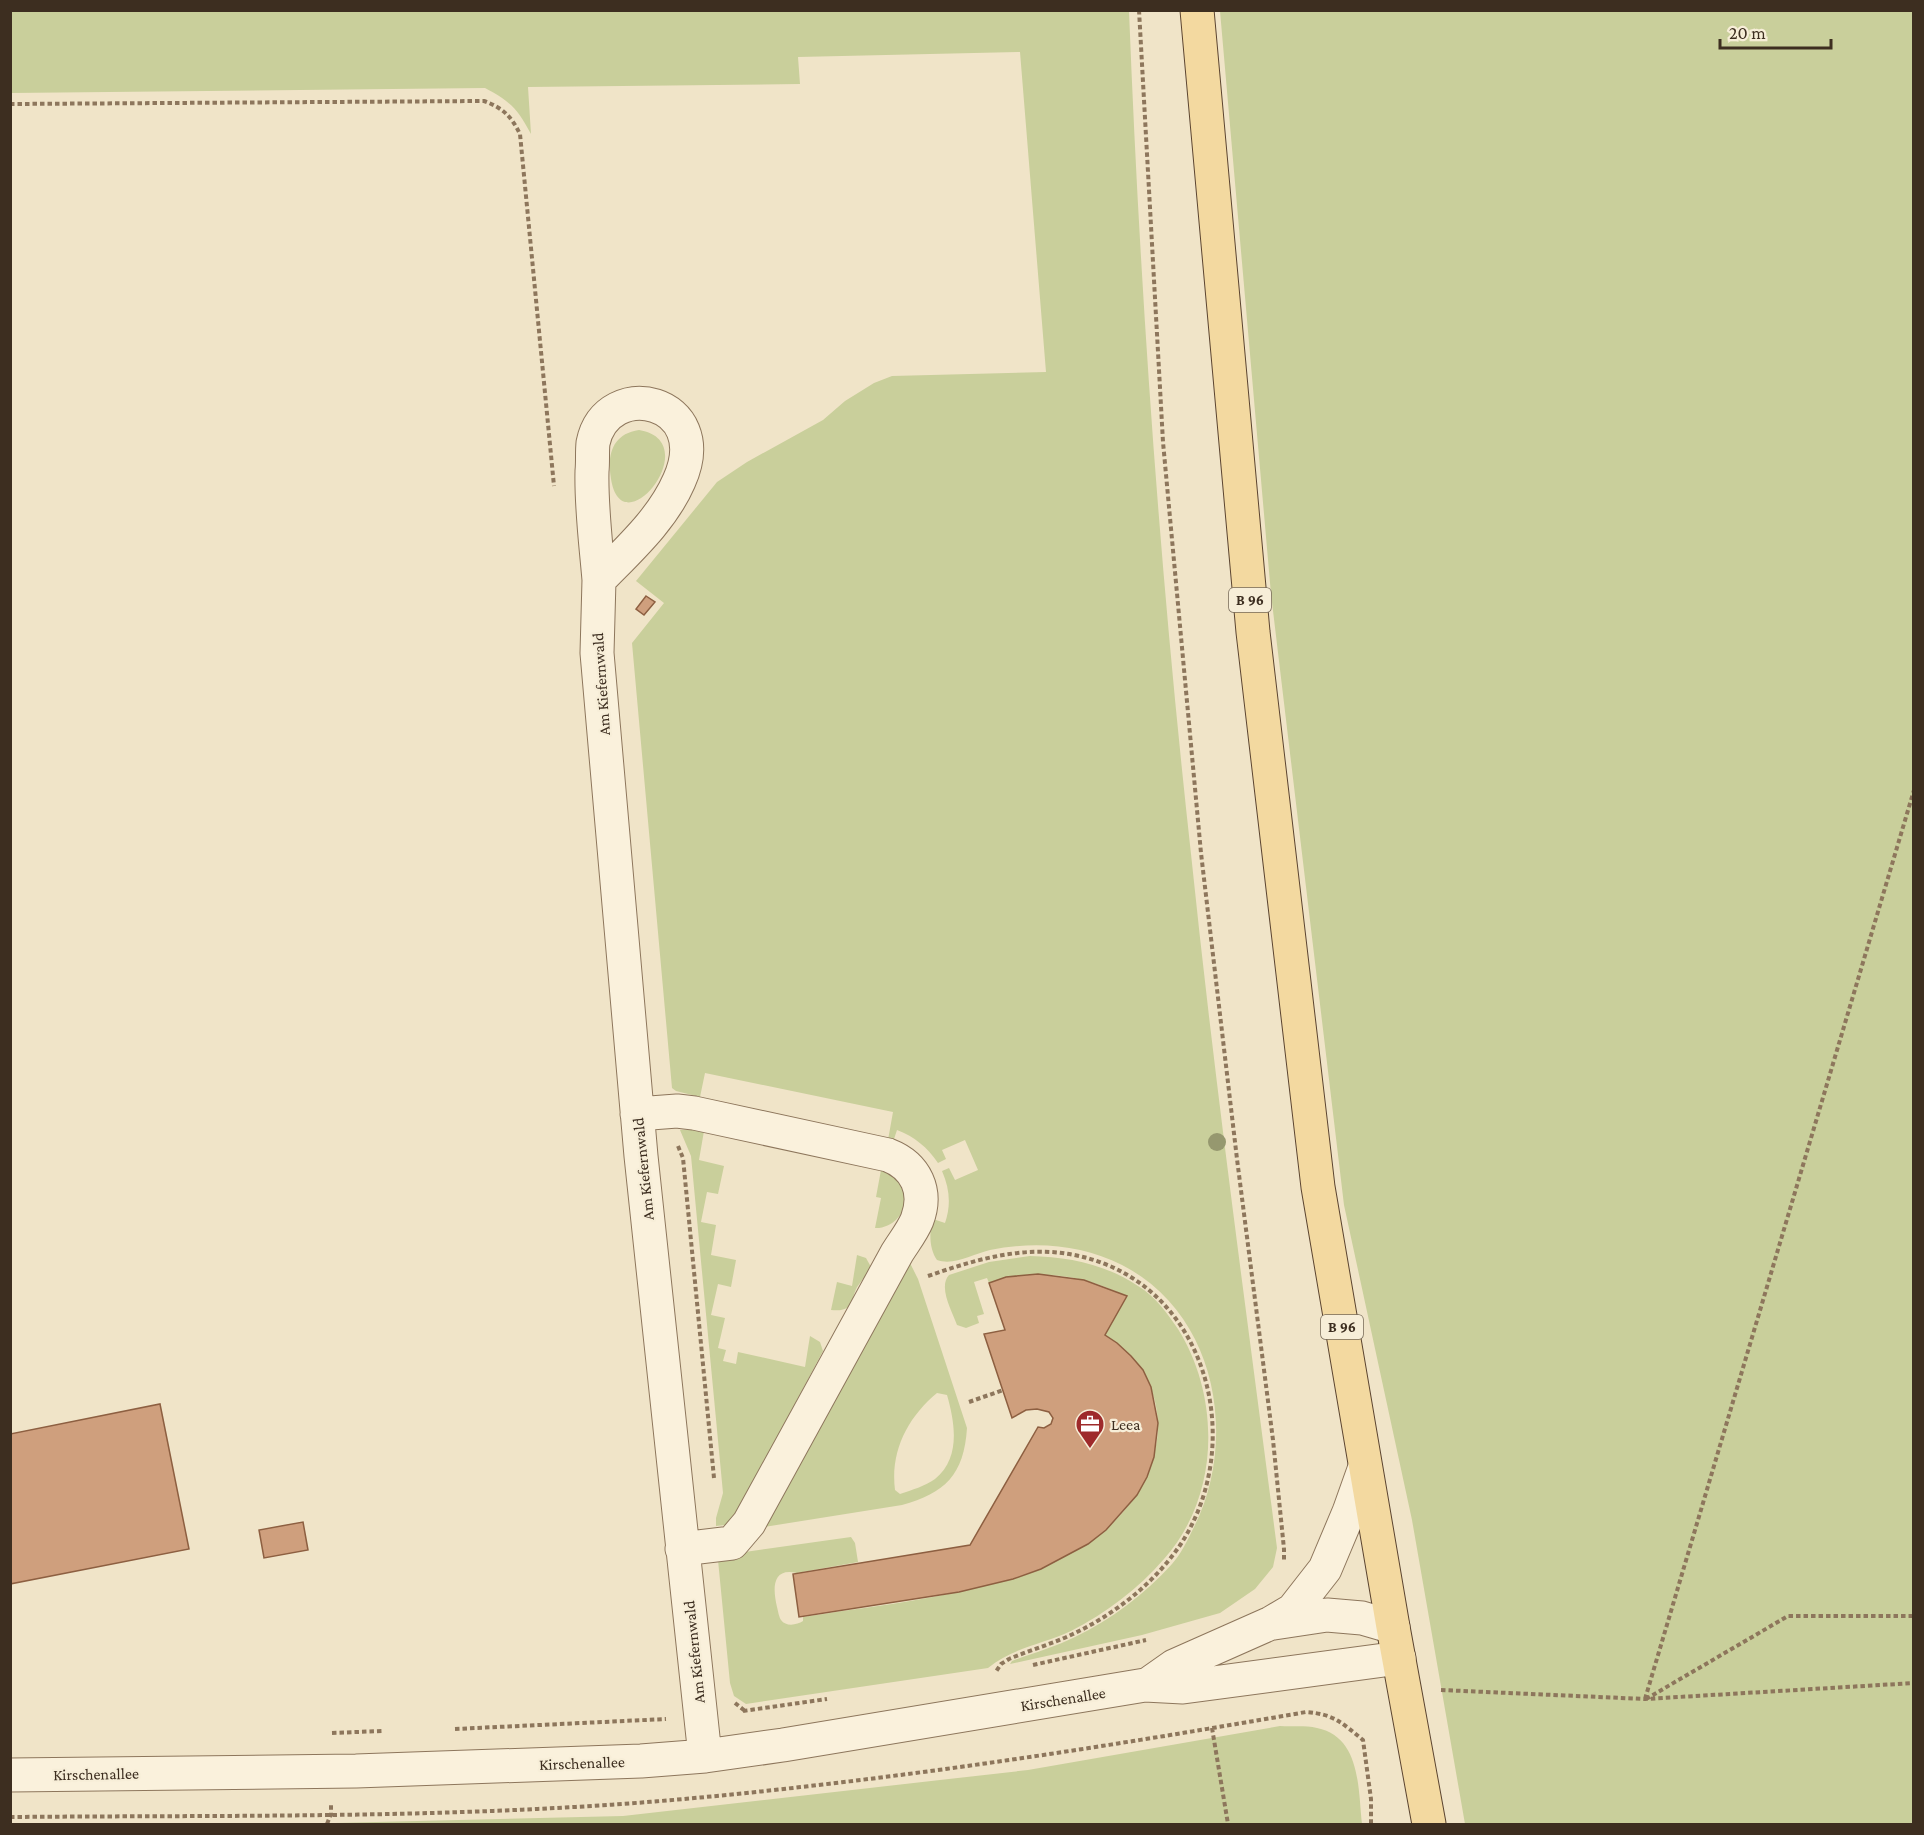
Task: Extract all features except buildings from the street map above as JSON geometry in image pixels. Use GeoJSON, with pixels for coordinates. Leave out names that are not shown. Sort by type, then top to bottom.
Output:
{"type":"FeatureCollection","features":[{"type":"Feature","properties":{"kind":"main road","name":"B 96"},"geometry":{"type":"LineString","coordinates":[[1197,10],[1254,644],[1318,1187],[1429,1824]]}},
{"type":"Feature","properties":{"kind":"street","name":"Am Kiefernwald"},"geometry":{"type":"LineString","coordinates":[[599,580],[652,525],[679,482],[687,458],[686,436],[678,419],[661,407],[639,404],[619,407],[603,419],[593,443],[592,494],[599,580],[597,653],[637,1114],[705,1756]]}},
{"type":"Feature","properties":{"kind":"street"},"geometry":{"type":"LineString","coordinates":[[637,1114],[670,1111],[694,1113],[888,1155],[907,1165],[913,1172],[918,1181],[920,1200],[916,1222],[749,1523],[732,1544],[682,1549]]}},
{"type":"Feature","properties":{"kind":"street","name":"Kirschenallee"},"geometry":{"type":"LineString","coordinates":[[1147,1685],[1174,1666],[1271,1623],[1293,1610],[1325,1569],[1365,1467]]}},
{"type":"Feature","properties":{"kind":"street","name":"Kirschenallee"},"geometry":{"type":"LineString","coordinates":[[1271,1623],[1327,1615],[1362,1618],[1399,1658]]}},
{"type":"Feature","properties":{"kind":"street","name":"Kirschenallee"},"geometry":{"type":"LineString","coordinates":[[10,1775],[368,1771],[641,1761],[705,1756],[1147,1685],[1183,1687],[1399,1658]]}},
{"type":"Feature","properties":{"kind":"path"},"geometry":{"type":"LineString","coordinates":[[1138,10],[1163,442],[1199,841],[1273,1440],[1284,1570]]}},
{"type":"Feature","properties":{"kind":"path"},"geometry":{"type":"LineString","coordinates":[[10,104],[484,101],[499,106],[512,118],[520,134],[554,491]]}},
{"type":"Feature","properties":{"kind":"path"},"geometry":{"type":"LineString","coordinates":[[1645,1699],[1914,790]]}},
{"type":"Feature","properties":{"kind":"path"},"geometry":{"type":"LineString","coordinates":[[670,1111],[674,1136],[683,1158],[714,1478]]}},
{"type":"Feature","properties":{"kind":"path"},"geometry":{"type":"LineString","coordinates":[[928,1276],[989,1257],[1030,1251],[1055,1252],[1100,1261],[1142,1283],[1158,1296],[1175,1315],[1198,1358],[1212,1408],[1212,1461],[1206,1488],[1198,1511],[1170,1559],[1132,1596],[1108,1614],[1072,1634],[1009,1659],[1001,1664],[995,1673]]}},
{"type":"Feature","properties":{"kind":"path"},"geometry":{"type":"LineString","coordinates":[[969,1402],[1003,1390]]}},
{"type":"Feature","properties":{"kind":"path"},"geometry":{"type":"LineString","coordinates":[[1645,1699],[1788,1616],[1914,1616]]}},
{"type":"Feature","properties":{"kind":"path"},"geometry":{"type":"LineString","coordinates":[[1029,1665],[1153,1638]]}},
{"type":"Feature","properties":{"kind":"path"},"geometry":{"type":"LineString","coordinates":[[1399,1658],[1645,1699],[1914,1683]]}},
{"type":"Feature","properties":{"kind":"path"},"geometry":{"type":"LineString","coordinates":[[983,1674],[1006,1670]]}},
{"type":"Feature","properties":{"kind":"path"},"geometry":{"type":"LineString","coordinates":[[447,1729],[654,1720],[745,1711],[836,1697]]}},
{"type":"Feature","properties":{"kind":"path"},"geometry":{"type":"LineString","coordinates":[[730,1700],[745,1711]]}},
{"type":"Feature","properties":{"kind":"path"},"geometry":{"type":"LineString","coordinates":[[1212,1728],[1228,1824]]}},
{"type":"Feature","properties":{"kind":"path"},"geometry":{"type":"LineString","coordinates":[[321,1733],[389,1731]]}},
{"type":"Feature","properties":{"kind":"path"},"geometry":{"type":"LineString","coordinates":[[1371,1798],[1371,1824]]}},
{"type":"Feature","properties":{"kind":"green space"},"geometry":{"type":"Polygon","coordinates":[[[10,11],[1129,11],[1152,433],[1180,749],[1221,1115],[1277,1548],[1273,1567],[1255,1589],[1220,1613],[1142,1635],[1010,1664],[1012,1661],[1075,1637],[1127,1605],[1151,1586],[1172,1564],[1193,1529],[1207,1494],[1215,1457],[1216,1419],[1210,1382],[1198,1346],[1180,1314],[1154,1286],[1122,1265],[1074,1249],[1040,1245],[1007,1247],[957,1261],[937,1260],[931,1245],[930,1234],[933,1219],[945,1223],[949,1204],[947,1184],[942,1171],[949,1168],[955,1180],[978,1170],[965,1140],[942,1150],[946,1159],[938,1163],[920,1143],[897,1130],[893,1142],[888,1140],[893,1112],[705,1073],[700,1097],[672,1088],[632,643],[664,603],[636,581],[717,482],[747,462],[823,420],[845,401],[874,383],[892,376],[1046,372],[1020,52],[798,57],[800,84],[528,87],[531,134],[512,106],[485,88],[11,93],[10,11]]]}},
{"type":"Feature","properties":{"kind":"green space"},"geometry":{"type":"Polygon","coordinates":[[[1220,11],[1913,11],[1913,1824],[1465,1824],[1412,1520],[1344,1205],[1271,594],[1220,11]]]}},
{"type":"Feature","properties":{"kind":"green space"},"geometry":{"type":"Polygon","coordinates":[[[639,430],[658,438],[665,452],[663,469],[655,485],[643,497],[630,502],[618,497],[611,479],[611,454],[617,441],[630,432],[639,430]]]}},
{"type":"Feature","properties":{"kind":"green space"},"geometry":{"type":"Polygon","coordinates":[[[680,1130],[704,1131],[699,1160],[724,1166],[718,1194],[707,1192],[701,1222],[716,1225],[711,1255],[736,1260],[731,1287],[718,1284],[711,1315],[725,1318],[718,1348],[726,1350],[723,1361],[736,1364],[738,1352],[805,1367],[810,1336],[820,1342],[823,1351],[733,1521],[716,1526],[723,1493],[691,1156],[680,1130]]]}},
{"type":"Feature","properties":{"kind":"green space"},"geometry":{"type":"Polygon","coordinates":[[[881,1170],[893,1175],[899,1181],[905,1191],[906,1199],[901,1214],[896,1220],[883,1227],[875,1228],[881,1198],[876,1197],[881,1170]]]}},
{"type":"Feature","properties":{"kind":"green space"},"geometry":{"type":"Polygon","coordinates":[[[857,1255],[866,1258],[871,1267],[857,1288],[849,1306],[845,1309],[831,1310],[837,1282],[852,1286],[857,1255]]]}},
{"type":"Feature","properties":{"kind":"green space"},"geometry":{"type":"Polygon","coordinates":[[[1030,1256],[1073,1260],[1113,1272],[1144,1290],[1165,1311],[1178,1329],[1192,1356],[1202,1385],[1207,1415],[1208,1446],[1204,1477],[1196,1506],[1182,1534],[1154,1570],[1109,1608],[1071,1631],[1017,1651],[988,1668],[746,1704],[734,1696],[730,1683],[718,1560],[724,1555],[851,1537],[855,1543],[858,1562],[797,1573],[782,1573],[778,1577],[775,1594],[781,1620],[786,1624],[795,1624],[803,1621],[803,1617],[945,1595],[995,1583],[1043,1566],[1085,1544],[1120,1515],[1145,1478],[1154,1455],[1158,1430],[1155,1401],[1151,1387],[1137,1363],[1117,1343],[1105,1335],[1126,1296],[1076,1278],[1041,1275],[1007,1278],[989,1283],[987,1278],[974,1282],[984,1314],[977,1316],[979,1323],[966,1328],[957,1325],[945,1292],[949,1275],[989,1262],[1030,1256]]]}},
{"type":"Feature","properties":{"kind":"green space"},"geometry":{"type":"Polygon","coordinates":[[[910,1263],[918,1279],[967,1428],[962,1458],[956,1470],[941,1488],[930,1495],[902,1505],[764,1527],[910,1263]],[[937,1393],[927,1402],[903,1436],[898,1448],[894,1476],[895,1490],[900,1494],[935,1479],[949,1461],[954,1428],[947,1395],[937,1393]]]}},
{"type":"Feature","properties":{"kind":"green space"},"geometry":{"type":"Polygon","coordinates":[[[1280,1726],[1317,1728],[1331,1733],[1342,1742],[1350,1753],[1358,1781],[1362,1824],[188,1824],[623,1816],[1028,1770],[1280,1726]]]}},
{"type":"Feature","properties":{"kind":"place","name":"Leea"},"geometry":{"type":"Point","coordinates":[1090,1450]}}]}
